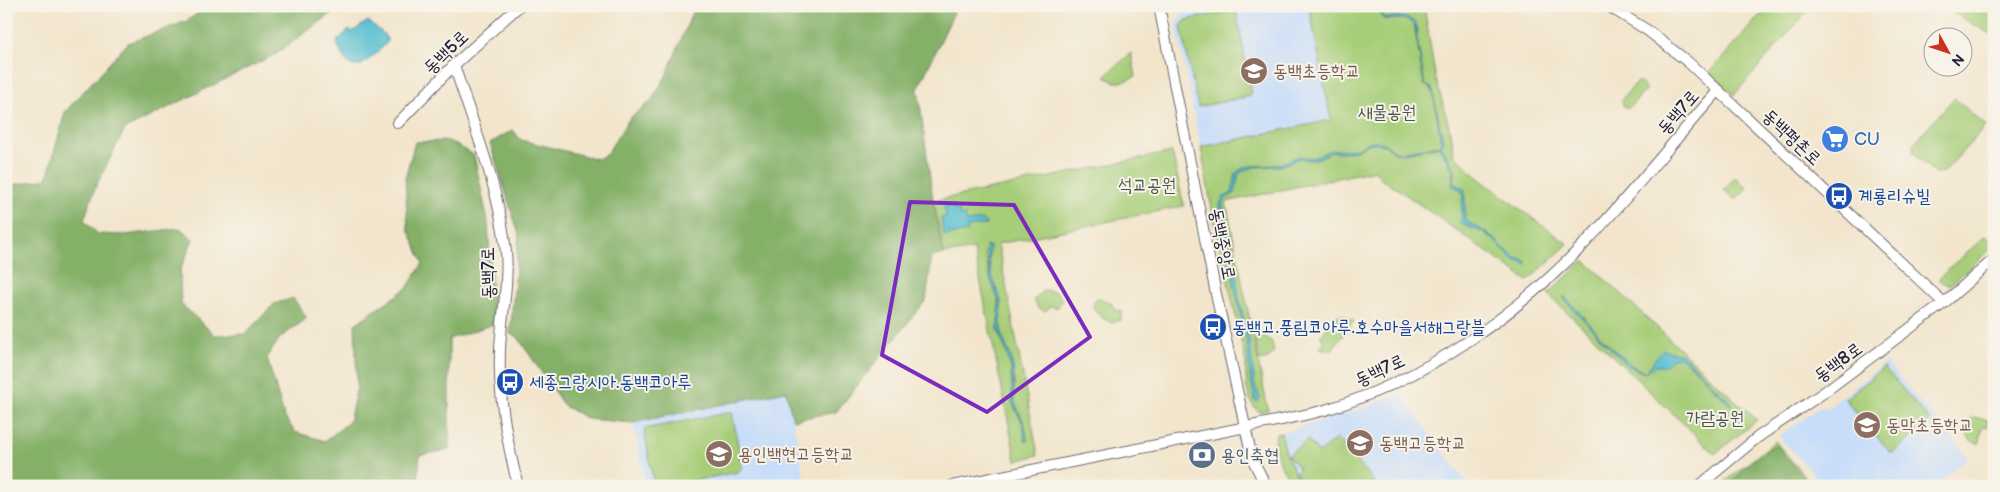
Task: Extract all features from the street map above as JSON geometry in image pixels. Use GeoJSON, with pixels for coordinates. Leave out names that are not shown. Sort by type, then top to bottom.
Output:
{"type":"FeatureCollection","features":[{"type":"Feature","properties":{"kind":"street","name":"동백5로"},"geometry":{"type":"LineString","coordinates":[[398,123],[454,65],[519,6]]}},
{"type":"Feature","properties":{"kind":"street","name":"동백평촌로"},"geometry":{"type":"LineString","coordinates":[[1608,6],[1658,37],[1719,90],[1944,303]]}},
{"type":"Feature","properties":{"kind":"street","name":"동백중앙로"},"geometry":{"type":"LineString","coordinates":[[1161,7],[1216,294],[1245,427],[1252,458],[1266,486]]}},
{"type":"Feature","properties":{"kind":"street","name":"동백7로"},"geometry":{"type":"LineString","coordinates":[[454,65],[498,201],[506,254],[507,292],[500,348],[499,378],[503,421],[518,486]]}},
{"type":"Feature","properties":{"kind":"street","name":"동백7로"},"geometry":{"type":"LineString","coordinates":[[952,486],[1325,410],[1375,391],[1433,362],[1485,329],[1539,287],[1612,214],[1719,90]]}},
{"type":"Feature","properties":{"kind":"street","name":"동백8로"},"geometry":{"type":"LineString","coordinates":[[1699,486],[1758,438],[1823,393],[1944,303],[1994,259]]}},
{"type":"Feature","properties":{"kind":"highlighted area"},"geometry":{"type":"Polygon","coordinates":[[[910,202],[1014,205],[1090,337],[987,412],[882,355],[910,202]]]}},
{"type":"Feature","properties":{"kind":"shaded area","name":"동백초등학교"},"geometry":{"type":"Polygon","coordinates":[[[1223,6],[1309,6],[1331,120],[1201,147],[1176,23],[1183,14],[1223,6]]]}},
{"type":"Feature","properties":{"kind":"shaded area","name":"동막초등학교"},"geometry":{"type":"Polygon","coordinates":[[[1886,362],[1968,457],[1935,486],[1824,486],[1779,436],[1820,407],[1828,408],[1886,362]]]}},
{"type":"Feature","properties":{"kind":"shaded area","name":"용인백현고등학교"},"geometry":{"type":"Polygon","coordinates":[[[787,391],[806,486],[646,486],[633,423],[787,391]]]}},
{"type":"Feature","properties":{"kind":"shaded area","name":"동백고등학교"},"geometry":{"type":"Polygon","coordinates":[[[1399,393],[1469,486],[1301,486],[1286,453],[1281,433],[1361,409],[1399,393]]]}},
{"type":"Feature","properties":{"kind":"green space"},"geometry":{"type":"Polygon","coordinates":[[[208,6],[342,6],[276,54],[125,129],[96,186],[84,220],[98,234],[125,235],[180,228],[193,239],[180,271],[181,304],[215,335],[245,334],[274,304],[293,298],[307,318],[279,339],[267,358],[284,416],[295,432],[325,441],[349,422],[357,387],[355,324],[407,288],[423,263],[408,229],[405,178],[415,142],[449,141],[474,155],[488,222],[494,324],[449,339],[449,450],[420,455],[417,486],[6,486],[6,186],[47,179],[65,112],[128,43],[187,21],[208,6]]]}},
{"type":"Feature","properties":{"kind":"green space"},"geometry":{"type":"Polygon","coordinates":[[[695,6],[957,6],[918,89],[933,200],[944,254],[932,257],[926,300],[836,412],[793,420],[786,391],[633,423],[588,419],[564,406],[517,336],[510,334],[519,235],[490,143],[513,130],[521,140],[597,159],[606,155],[629,119],[651,101],[666,76],[695,6]]]}},
{"type":"Feature","properties":{"kind":"green space","name":"새물공원"},"geometry":{"type":"Polygon","coordinates":[[[1309,6],[1424,6],[1435,75],[1452,138],[1454,155],[1482,181],[1568,244],[1528,281],[1392,185],[1382,180],[1375,170],[1226,202],[1268,410],[1259,412],[1251,402],[1247,389],[1246,363],[1210,200],[1201,147],[1331,120],[1309,6]]]}},
{"type":"Feature","properties":{"kind":"green space"},"geometry":{"type":"Polygon","coordinates":[[[1768,6],[1812,6],[1734,95],[1709,73],[1768,6]]]}},
{"type":"Feature","properties":{"kind":"green space"},"geometry":{"type":"Polygon","coordinates":[[[1941,6],[1980,6],[1994,14],[1994,36],[1941,6]]]}},
{"type":"Feature","properties":{"kind":"green space"},"geometry":{"type":"Polygon","coordinates":[[[1236,10],[1252,94],[1198,107],[1181,26],[1186,20],[1236,10]]]}},
{"type":"Feature","properties":{"kind":"green space"},"geometry":{"type":"Polygon","coordinates":[[[1131,53],[1136,76],[1116,82],[1105,76],[1131,53]]]}},
{"type":"Feature","properties":{"kind":"green space"},"geometry":{"type":"Polygon","coordinates":[[[1638,81],[1647,89],[1628,109],[1623,105],[1622,99],[1638,81]]]}},
{"type":"Feature","properties":{"kind":"green space"},"geometry":{"type":"Polygon","coordinates":[[[1954,98],[1986,126],[1944,172],[1935,173],[1913,153],[1913,144],[1954,98]]]}},
{"type":"Feature","properties":{"kind":"green space","name":"석교공원"},"geometry":{"type":"Polygon","coordinates":[[[1172,152],[1184,206],[998,244],[1038,455],[1016,461],[974,249],[944,254],[933,201],[1172,152]],[[990,246],[985,254],[990,278],[999,302],[998,331],[1011,368],[1012,402],[1023,424],[1027,441],[1025,424],[1014,401],[1014,373],[1010,354],[1001,334],[1001,301],[991,273],[990,246]]]}},
{"type":"Feature","properties":{"kind":"green space"},"geometry":{"type":"Polygon","coordinates":[[[1735,177],[1747,188],[1736,200],[1724,190],[1735,177]]]}},
{"type":"Feature","properties":{"kind":"green space"},"geometry":{"type":"Polygon","coordinates":[[[1985,236],[1992,241],[1992,248],[1950,285],[1938,279],[1985,236]]]}},
{"type":"Feature","properties":{"kind":"green space","name":"가람공원"},"geometry":{"type":"Polygon","coordinates":[[[1584,260],[1757,420],[1715,454],[1548,294],[1584,260]]]}},
{"type":"Feature","properties":{"kind":"green space"},"geometry":{"type":"Polygon","coordinates":[[[1046,290],[1058,293],[1062,300],[1057,308],[1051,306],[1045,311],[1038,308],[1034,300],[1040,293],[1046,290]]]}},
{"type":"Feature","properties":{"kind":"green space"},"geometry":{"type":"Polygon","coordinates":[[[1100,298],[1112,304],[1113,308],[1118,311],[1122,311],[1121,320],[1117,322],[1108,321],[1098,313],[1093,306],[1095,301],[1100,298]]]}},
{"type":"Feature","properties":{"kind":"green space"},"geometry":{"type":"Polygon","coordinates":[[[1342,315],[1354,321],[1331,351],[1320,348],[1325,341],[1320,337],[1336,316],[1342,315]]]}},
{"type":"Feature","properties":{"kind":"green space"},"geometry":{"type":"Polygon","coordinates":[[[1264,336],[1272,342],[1274,351],[1268,359],[1259,361],[1255,338],[1264,336]]]}},
{"type":"Feature","properties":{"kind":"green space"},"geometry":{"type":"Polygon","coordinates":[[[1884,367],[1930,421],[1894,452],[1890,452],[1845,399],[1884,367]]]}},
{"type":"Feature","properties":{"kind":"green space"},"geometry":{"type":"Polygon","coordinates":[[[732,412],[742,468],[738,472],[665,486],[654,486],[644,429],[732,412]]]}},
{"type":"Feature","properties":{"kind":"green space"},"geometry":{"type":"Polygon","coordinates":[[[1973,417],[1988,420],[1987,427],[1983,426],[1979,445],[1970,440],[1965,430],[1968,422],[1973,417]]]}},
{"type":"Feature","properties":{"kind":"green space"},"geometry":{"type":"Polygon","coordinates":[[[1281,433],[1286,453],[1301,486],[1295,486],[1286,475],[1277,455],[1276,434],[1281,433]]]}},
{"type":"Feature","properties":{"kind":"green space"},"geometry":{"type":"Polygon","coordinates":[[[1337,438],[1378,486],[1303,486],[1296,472],[1299,469],[1288,455],[1308,440],[1319,453],[1337,438]]]}},
{"type":"Feature","properties":{"kind":"green space"},"geometry":{"type":"Polygon","coordinates":[[[1775,441],[1813,486],[1720,486],[1775,441]]]}},
{"type":"Feature","properties":{"kind":"green space"},"geometry":{"type":"Polygon","coordinates":[[[1776,445],[1810,486],[1727,486],[1742,473],[1741,471],[1776,445]]]}},
{"type":"Feature","properties":{"kind":"water"},"geometry":{"type":"Polygon","coordinates":[[[1401,17],[1416,23],[1425,85],[1428,86],[1424,85],[1414,24],[1403,19],[1385,19],[1401,17]]]}},
{"type":"Feature","properties":{"kind":"water"},"geometry":{"type":"Polygon","coordinates":[[[368,21],[384,34],[388,41],[365,63],[354,66],[344,58],[337,41],[349,30],[352,32],[368,21]]]}},
{"type":"Feature","properties":{"kind":"water"},"geometry":{"type":"Polygon","coordinates":[[[1434,96],[1443,141],[1442,147],[1455,169],[1454,184],[1463,187],[1465,191],[1465,220],[1493,237],[1514,258],[1525,260],[1527,264],[1513,260],[1493,239],[1461,222],[1463,194],[1460,189],[1452,186],[1454,172],[1439,146],[1400,154],[1386,145],[1371,143],[1351,152],[1332,152],[1317,159],[1301,158],[1280,166],[1254,167],[1239,173],[1235,193],[1224,200],[1223,205],[1237,278],[1239,299],[1250,343],[1255,386],[1260,398],[1258,401],[1255,401],[1250,376],[1247,343],[1220,206],[1222,198],[1232,193],[1236,173],[1246,167],[1274,165],[1301,156],[1311,158],[1329,151],[1354,149],[1372,141],[1384,143],[1394,150],[1401,152],[1440,145],[1434,96]]]}},
{"type":"Feature","properties":{"kind":"water"},"geometry":{"type":"Polygon","coordinates":[[[953,204],[954,210],[959,210],[960,216],[965,215],[966,222],[983,220],[987,225],[967,227],[968,232],[944,236],[941,218],[946,217],[944,206],[953,204]]]}},
{"type":"Feature","properties":{"kind":"water"},"geometry":{"type":"Polygon","coordinates":[[[986,246],[990,246],[991,273],[1001,301],[1001,334],[1010,354],[1013,367],[1014,401],[1026,429],[1027,441],[1025,441],[1023,424],[1012,402],[1011,368],[998,331],[999,302],[990,278],[986,246]]]}},
{"type":"Feature","properties":{"kind":"water"},"geometry":{"type":"Polygon","coordinates":[[[1564,296],[1609,345],[1631,365],[1644,372],[1663,350],[1682,354],[1729,401],[1731,406],[1682,358],[1676,357],[1665,366],[1656,366],[1644,373],[1629,366],[1564,299],[1564,296]]]}},
{"type":"Feature","properties":{"kind":"place","name":"동백초등학교"},"geometry":{"type":"Point","coordinates":[1254,71]}},
{"type":"Feature","properties":{"kind":"place","name":"CU"},"geometry":{"type":"Point","coordinates":[1835,139]}},
{"type":"Feature","properties":{"kind":"place","name":"계룡리슈빌"},"geometry":{"type":"Point","coordinates":[1839,196]}},
{"type":"Feature","properties":{"kind":"place","name":"동백고.풍림코아루.호수마을서해그랑블"},"geometry":{"type":"Point","coordinates":[1213,327]}},
{"type":"Feature","properties":{"kind":"place","name":"세종그랑시아.동백코아루"},"geometry":{"type":"Point","coordinates":[510,382]}},
{"type":"Feature","properties":{"kind":"place","name":"동막초등학교"},"geometry":{"type":"Point","coordinates":[1867,425]}},
{"type":"Feature","properties":{"kind":"place","name":"동백고등학교"},"geometry":{"type":"Point","coordinates":[1360,443]}},
{"type":"Feature","properties":{"kind":"place","name":"용인백현고등학교"},"geometry":{"type":"Point","coordinates":[719,454]}},
{"type":"Feature","properties":{"kind":"place","name":"용인축협"},"geometry":{"type":"Point","coordinates":[1202,455]}}]}
